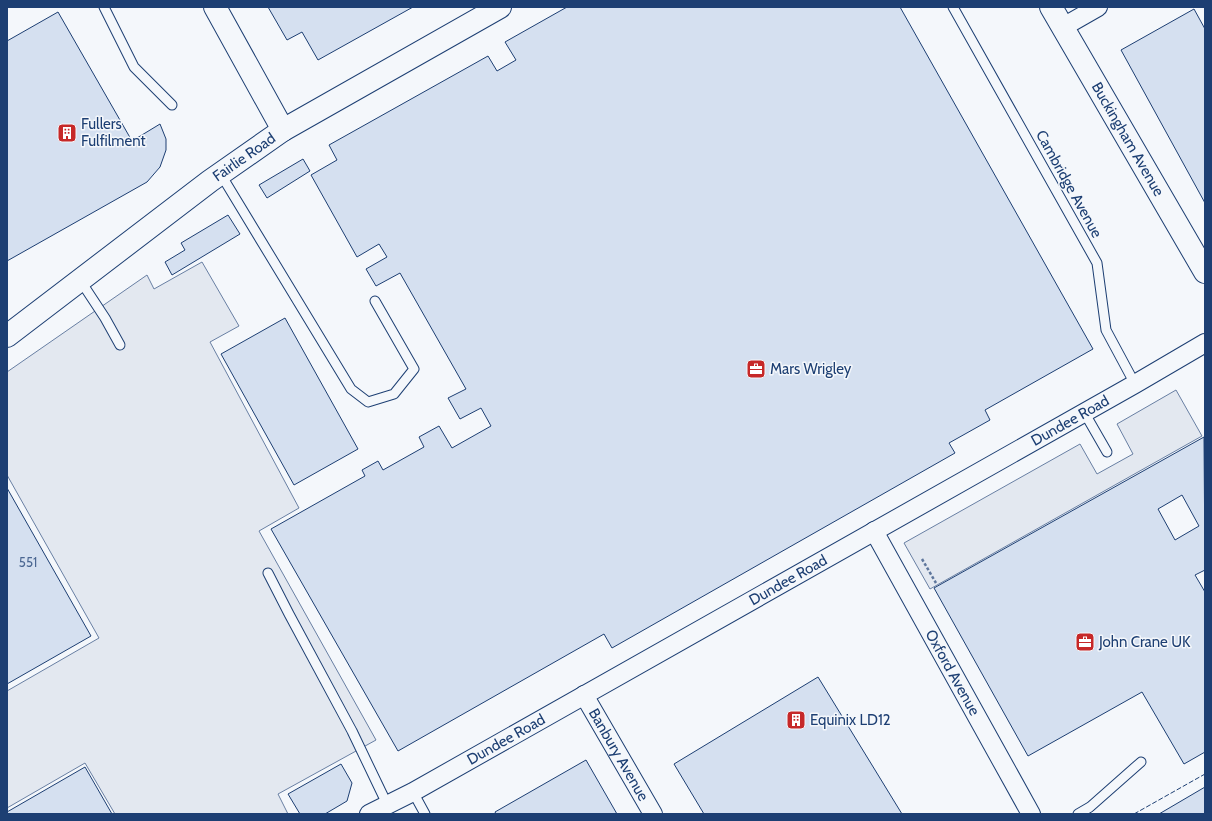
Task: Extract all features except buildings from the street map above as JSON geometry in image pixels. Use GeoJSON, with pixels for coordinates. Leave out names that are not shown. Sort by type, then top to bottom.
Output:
{"type":"FeatureCollection","features":[{"type":"Feature","properties":{"kind":"street"},"geometry":{"type":"LineString","coordinates":[[215,7],[283,130]]}},
{"type":"Feature","properties":{"kind":"street","name":"Fairlie Road"},"geometry":{"type":"LineString","coordinates":[[7,336],[220,173],[283,130],[500,7]]}},
{"type":"Feature","properties":{"kind":"street","name":"Buckingham Avenue"},"geometry":{"type":"LineString","coordinates":[[1051,7],[1205,272]]}},
{"type":"Feature","properties":{"kind":"street"},"geometry":{"type":"LineString","coordinates":[[1063,27],[1098,7]]}},
{"type":"Feature","properties":{"kind":"street","name":"Dundee Road"},"geometry":{"type":"LineString","coordinates":[[369,814],[412,792],[1205,343]]}},
{"type":"Feature","properties":{"kind":"street","name":"Oxford Avenue"},"geometry":{"type":"LineString","coordinates":[[874,531],[1031,814]]}},
{"type":"Feature","properties":{"kind":"street","name":"Banbury Avenue"},"geometry":{"type":"LineString","coordinates":[[584,694],[653,814]]}},
{"type":"Feature","properties":{"kind":"lane"},"geometry":{"type":"LineString","coordinates":[[104,7],[134,67],[172,105]]}},
{"type":"Feature","properties":{"kind":"lane","name":"Cambridge Avenue"},"geometry":{"type":"LineString","coordinates":[[953,7],[1097,263],[1106,330],[1135,384]]}},
{"type":"Feature","properties":{"kind":"lane"},"geometry":{"type":"LineString","coordinates":[[220,173],[351,389],[368,402],[394,394],[414,369],[375,301]]}},
{"type":"Feature","properties":{"kind":"lane"},"geometry":{"type":"LineString","coordinates":[[80,280],[105,318],[120,345]]}},
{"type":"Feature","properties":{"kind":"lane"},"geometry":{"type":"LineString","coordinates":[[1084,412],[1107,452]]}},
{"type":"Feature","properties":{"kind":"lane"},"geometry":{"type":"LineString","coordinates":[[268,573],[352,731],[388,804]]}},
{"type":"Feature","properties":{"kind":"lane"},"geometry":{"type":"LineString","coordinates":[[1078,814],[1090,807],[1141,762]]}},
{"type":"Feature","properties":{"kind":"lane"},"geometry":{"type":"LineString","coordinates":[[412,792],[425,814]]}},
{"type":"Feature","properties":{"kind":"path"},"geometry":{"type":"LineString","coordinates":[[922,559],[936,583]]}},
{"type":"Feature","properties":{"kind":"shaded area"},"geometry":{"type":"Polygon","coordinates":[[[202,262],[239,326],[210,342],[299,508],[259,531],[376,740],[278,794],[288,814],[115,814],[85,763],[7,808],[7,691],[99,638],[7,475],[7,372],[147,275],[154,289],[202,262]]]}},
{"type":"Feature","properties":{"kind":"shaded area"},"geometry":{"type":"Polygon","coordinates":[[[1176,390],[1202,436],[930,589],[904,543],[1080,444],[1097,474],[1133,454],[1117,424],[1176,390]]]}},
{"type":"Feature","properties":{"kind":"fence"},"geometry":{"type":"LineString","coordinates":[[1134,814],[1205,774]]}},
{"type":"Feature","properties":{"kind":"place","name":"Fullers Fulfilment"},"geometry":{"type":"Point","coordinates":[67,133]}},
{"type":"Feature","properties":{"kind":"place","name":"Mars Wrigley"},"geometry":{"type":"Point","coordinates":[756,369]}},
{"type":"Feature","properties":{"kind":"place","name":"John Crane UK"},"geometry":{"type":"Point","coordinates":[1085,642]}},
{"type":"Feature","properties":{"kind":"place","name":"Equinix LD12"},"geometry":{"type":"Point","coordinates":[796,720]}}]}
